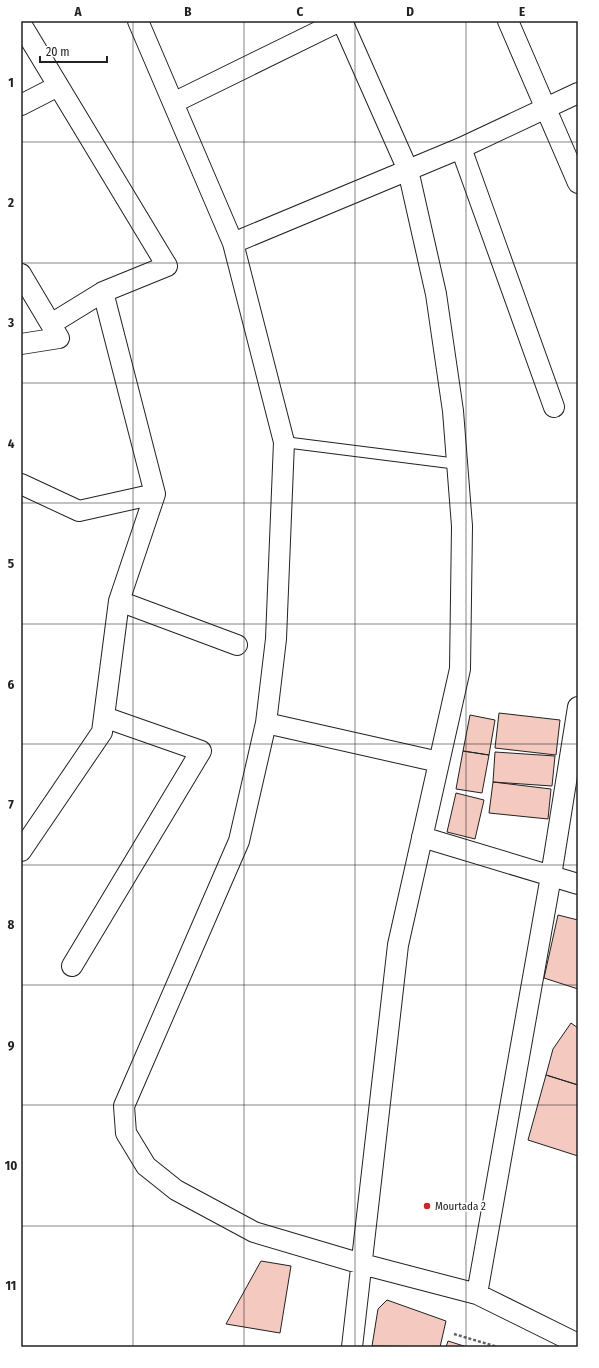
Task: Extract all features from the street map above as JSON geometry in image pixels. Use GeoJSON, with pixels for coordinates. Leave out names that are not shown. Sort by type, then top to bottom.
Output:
{"type":"FeatureCollection","features":[{"type":"Feature","properties":{"kind":"street"},"geometry":{"type":"LineString","coordinates":[[138,21],[232,243],[284,442],[276,639],[266,723],[239,841],[124,1106],[126,1133],[146,1166],[176,1190],[254,1232],[362,1264],[477,1294],[578,1344]]}},
{"type":"Feature","properties":{"kind":"street"},"geometry":{"type":"LineString","coordinates":[[173,103],[341,21],[408,170],[436,294],[453,411],[462,526],[460,669],[398,945],[352,1347]]}},
{"type":"Feature","properties":{"kind":"street"},"geometry":{"type":"LineString","coordinates":[[508,21],[578,183]]}},
{"type":"Feature","properties":{"kind":"street"},"geometry":{"type":"LineString","coordinates":[[21,24],[167,266],[103,292],[51,324]]}},
{"type":"Feature","properties":{"kind":"street"},"geometry":{"type":"LineString","coordinates":[[21,105],[58,86]]}},
{"type":"Feature","properties":{"kind":"street"},"geometry":{"type":"LineString","coordinates":[[232,243],[461,148],[578,93]]}},
{"type":"Feature","properties":{"kind":"street"},"geometry":{"type":"LineString","coordinates":[[461,148],[554,407]]}},
{"type":"Feature","properties":{"kind":"street"},"geometry":{"type":"LineString","coordinates":[[21,274],[59,338],[21,344]]}},
{"type":"Feature","properties":{"kind":"street"},"geometry":{"type":"LineString","coordinates":[[21,851],[102,732],[119,601],[155,494],[103,292]]}},
{"type":"Feature","properties":{"kind":"street"},"geometry":{"type":"LineString","coordinates":[[21,484],[79,511],[155,494]]}},
{"type":"Feature","properties":{"kind":"street"},"geometry":{"type":"LineString","coordinates":[[119,601],[236,645]]}},
{"type":"Feature","properties":{"kind":"street"},"geometry":{"type":"LineString","coordinates":[[477,1294],[551,876],[578,713]]}},
{"type":"Feature","properties":{"kind":"street"},"geometry":{"type":"LineString","coordinates":[[72,966],[201,750],[104,717]]}},
{"type":"Feature","properties":{"kind":"street"},"geometry":{"type":"LineString","coordinates":[[266,723],[439,762]]}},
{"type":"Feature","properties":{"kind":"street"},"geometry":{"type":"LineString","coordinates":[[422,837],[578,884]]}},
{"type":"Feature","properties":{"kind":"lane"},"geometry":{"type":"LineString","coordinates":[[284,442],[458,464]]}},
{"type":"Feature","properties":{"kind":"path"},"geometry":{"type":"LineString","coordinates":[[454,1334],[498,1347]]}},
{"type":"Feature","properties":{"kind":"building"},"geometry":{"type":"Polygon","coordinates":[[[499,713],[560,720],[556,755],[495,748],[499,713]]]}},
{"type":"Feature","properties":{"kind":"building"},"geometry":{"type":"Polygon","coordinates":[[[470,715],[495,720],[489,755],[463,751],[470,715]]]}},
{"type":"Feature","properties":{"kind":"building"},"geometry":{"type":"Polygon","coordinates":[[[463,751],[489,755],[482,793],[456,789],[463,751]]]}},
{"type":"Feature","properties":{"kind":"building"},"geometry":{"type":"Polygon","coordinates":[[[495,752],[555,756],[552,786],[493,782],[495,752]]]}},
{"type":"Feature","properties":{"kind":"building"},"geometry":{"type":"Polygon","coordinates":[[[493,782],[551,789],[548,819],[489,813],[493,782]]]}},
{"type":"Feature","properties":{"kind":"building"},"geometry":{"type":"Polygon","coordinates":[[[456,793],[484,800],[475,839],[447,832],[456,793]]]}},
{"type":"Feature","properties":{"kind":"building"},"geometry":{"type":"Polygon","coordinates":[[[558,915],[578,920],[578,989],[544,978],[558,915]]]}},
{"type":"Feature","properties":{"kind":"building"},"geometry":{"type":"Polygon","coordinates":[[[571,1023],[578,1028],[578,1085],[546,1075],[553,1049],[571,1023]]]}},
{"type":"Feature","properties":{"kind":"building"},"geometry":{"type":"Polygon","coordinates":[[[546,1075],[578,1085],[578,1156],[528,1140],[546,1075]]]}},
{"type":"Feature","properties":{"kind":"building"},"geometry":{"type":"Polygon","coordinates":[[[261,1261],[291,1266],[280,1333],[226,1324],[261,1261]]]}},
{"type":"Feature","properties":{"kind":"building"},"geometry":{"type":"Polygon","coordinates":[[[387,1300],[446,1321],[440,1347],[372,1346],[378,1309],[387,1300]]]}},
{"type":"Feature","properties":{"kind":"building"},"geometry":{"type":"Polygon","coordinates":[[[448,1341],[467,1347],[446,1347],[448,1341]]]}},
{"type":"Feature","properties":{"kind":"place","name":"Mourtada 2"},"geometry":{"type":"Point","coordinates":[427,1206]}}]}
